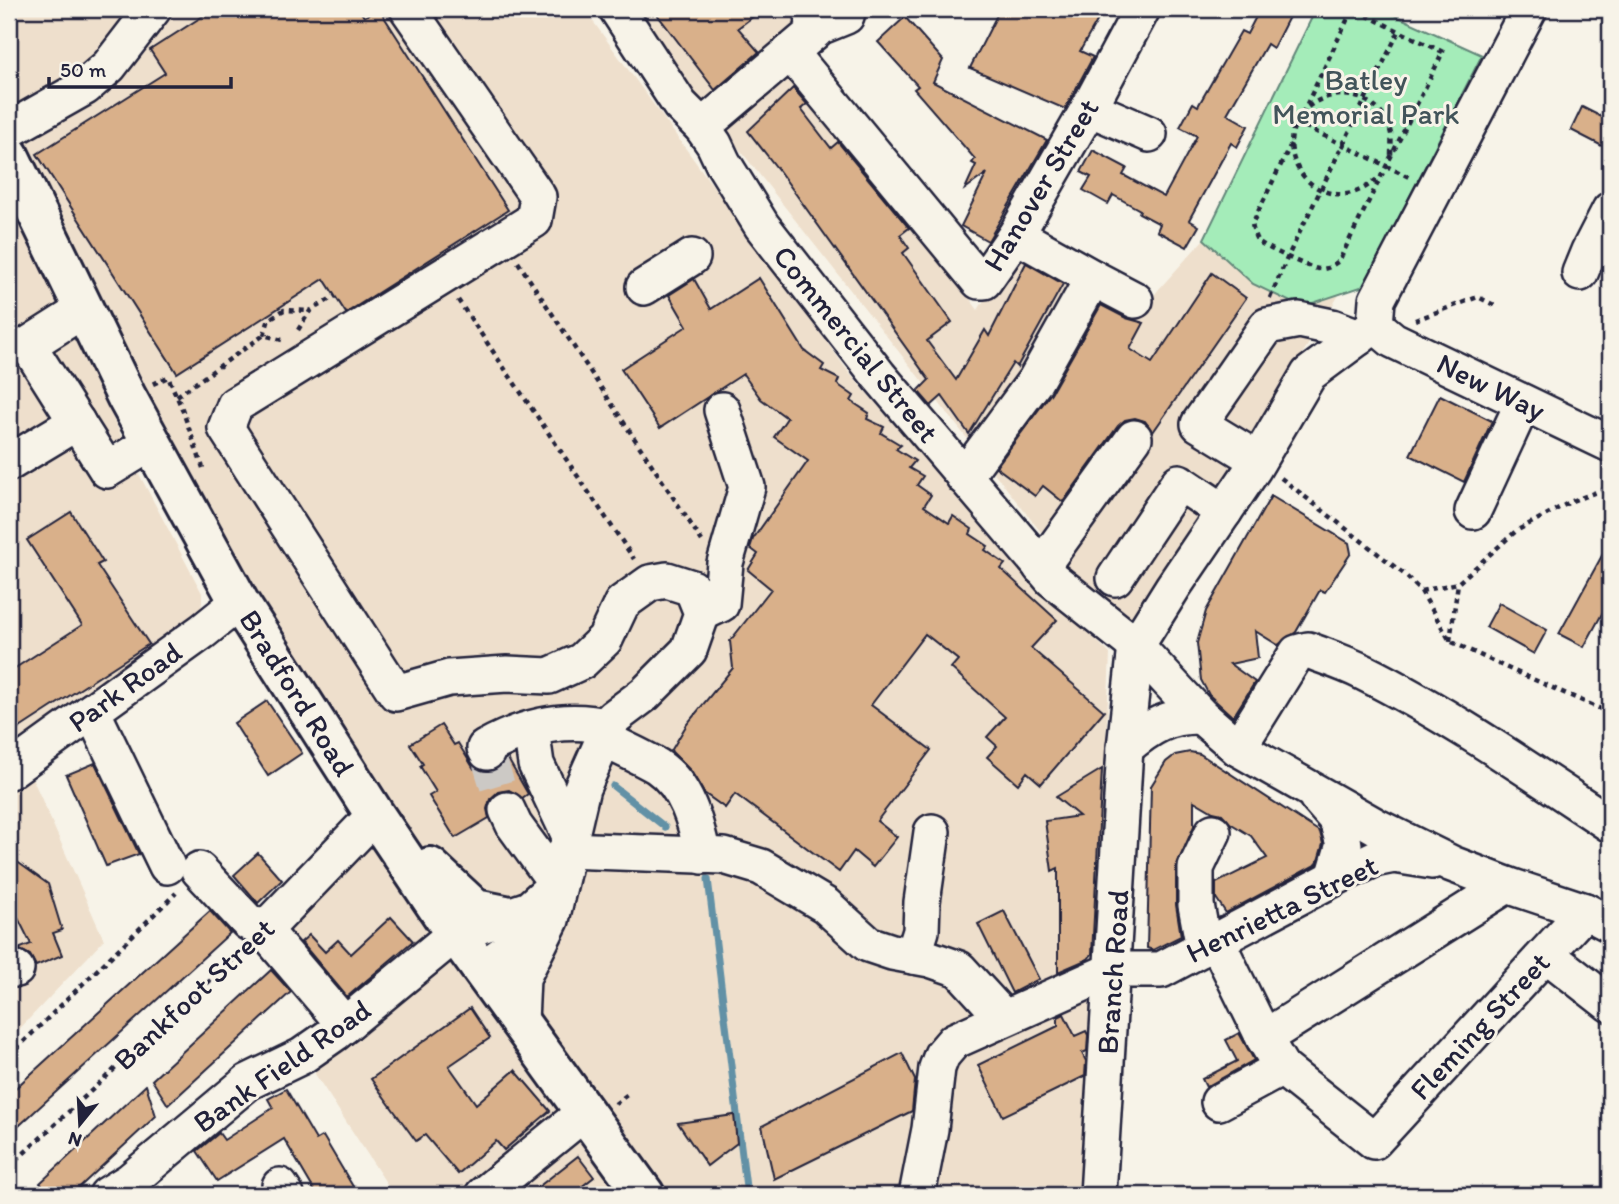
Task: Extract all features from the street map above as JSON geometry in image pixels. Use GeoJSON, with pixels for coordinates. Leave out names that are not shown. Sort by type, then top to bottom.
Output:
{"type":"FeatureCollection","features":[{"type":"Feature","properties":{"kind":"main road","name":"Bradford Road"},"geometry":{"type":"LineString","coordinates":[[9,155],[17,195],[83,310],[150,443],[239,602],[375,815],[455,933],[645,1195]]}},
{"type":"Feature","properties":{"kind":"main road"},"geometry":{"type":"LineString","coordinates":[[375,815],[475,909],[505,915]]}},
{"type":"Feature","properties":{"kind":"street"},"geometry":{"type":"LineString","coordinates":[[9,130],[85,87],[109,66],[153,9]]}},
{"type":"Feature","properties":{"kind":"street"},"geometry":{"type":"LineString","coordinates":[[408,9],[538,197],[534,220],[235,405],[226,428],[396,693],[449,678],[507,674],[549,676],[582,661],[605,639],[622,603],[650,583],[667,580],[692,588],[702,613],[689,650],[645,694],[613,718],[582,788],[557,884],[551,919],[522,978],[520,1022]]}},
{"type":"Feature","properties":{"kind":"street","name":"Commercial Street"},"geometry":{"type":"LineString","coordinates":[[617,9],[680,105],[702,127],[762,226],[879,376],[1052,579],[1136,646],[1201,716],[1238,748],[1377,827],[1452,864]]}},
{"type":"Feature","properties":{"kind":"street"},"geometry":{"type":"LineString","coordinates":[[702,127],[806,30],[846,16],[848,9]]}},
{"type":"Feature","properties":{"kind":"street","name":"Hanover Street"},"geometry":{"type":"LineString","coordinates":[[806,30],[979,281],[985,281],[1016,235],[1142,9]]}},
{"type":"Feature","properties":{"kind":"street"},"geometry":{"type":"LineString","coordinates":[[1136,646],[1258,460],[1309,374],[1367,331],[1377,300],[1528,9]]}},
{"type":"Feature","properties":{"kind":"street"},"geometry":{"type":"LineString","coordinates":[[1089,108],[1149,134]]}},
{"type":"Feature","properties":{"kind":"street"},"geometry":{"type":"LineString","coordinates":[[1593,262],[1610,210]]}},
{"type":"Feature","properties":{"kind":"street"},"geometry":{"type":"LineString","coordinates":[[1016,235],[1085,293],[1135,300]]}},
{"type":"Feature","properties":{"kind":"street"},"geometry":{"type":"LineString","coordinates":[[645,288],[692,257]]}},
{"type":"Feature","properties":{"kind":"street"},"geometry":{"type":"LineString","coordinates":[[964,477],[1035,381],[1085,293]]}},
{"type":"Feature","properties":{"kind":"street"},"geometry":{"type":"LineString","coordinates":[[83,310],[28,345],[107,470],[150,443]]}},
{"type":"Feature","properties":{"kind":"street","name":"New Way"},"geometry":{"type":"LineString","coordinates":[[1267,326],[1299,320],[1367,331],[1393,340],[1610,444]]}},
{"type":"Feature","properties":{"kind":"street"},"geometry":{"type":"LineString","coordinates":[[1258,460],[1199,424],[1267,326]]}},
{"type":"Feature","properties":{"kind":"street"},"geometry":{"type":"LineString","coordinates":[[1473,511],[1522,404]]}},
{"type":"Feature","properties":{"kind":"street"},"geometry":{"type":"LineString","coordinates":[[702,613],[720,604],[725,563],[747,487],[722,410]]}},
{"type":"Feature","properties":{"kind":"street"},"geometry":{"type":"LineString","coordinates":[[9,463],[77,422]]}},
{"type":"Feature","properties":{"kind":"street"},"geometry":{"type":"LineString","coordinates":[[1041,567],[1134,438]]}},
{"type":"Feature","properties":{"kind":"street"},"geometry":{"type":"LineString","coordinates":[[1115,578],[1179,482],[1227,508]]}},
{"type":"Feature","properties":{"kind":"street","name":"Park Road"},"geometry":{"type":"LineString","coordinates":[[9,771],[239,602]]}},
{"type":"Feature","properties":{"kind":"street","name":"Branch Road"},"geometry":{"type":"LineString","coordinates":[[1098,1195],[1125,748],[1136,646]]}},
{"type":"Feature","properties":{"kind":"street"},"geometry":{"type":"LineString","coordinates":[[1238,748],[1297,653],[1308,650],[1361,671],[1423,705],[1493,747],[1610,824]]}},
{"type":"Feature","properties":{"kind":"street"},"geometry":{"type":"LineString","coordinates":[[92,711],[183,868],[248,922],[264,930],[345,1024]]}},
{"type":"Feature","properties":{"kind":"street"},"geometry":{"type":"LineString","coordinates":[[1125,748],[1143,733],[1168,719],[1183,715],[1201,716]]}},
{"type":"Feature","properties":{"kind":"street"},"geometry":{"type":"LineString","coordinates":[[487,752],[485,748],[495,742],[531,729],[591,722],[659,768],[684,796],[698,830],[703,856]]}},
{"type":"Feature","properties":{"kind":"street"},"geometry":{"type":"LineString","coordinates":[[531,729],[536,764],[568,843]]}},
{"type":"Feature","properties":{"kind":"street"},"geometry":{"type":"LineString","coordinates":[[1315,793],[1337,820],[1344,844],[1334,878]]}},
{"type":"Feature","properties":{"kind":"street"},"geometry":{"type":"LineString","coordinates":[[507,810],[514,825],[557,884]]}},
{"type":"Feature","properties":{"kind":"street","name":"Bankfoot Street"},"geometry":{"type":"LineString","coordinates":[[264,930],[375,815]]}},
{"type":"Feature","properties":{"kind":"street"},"geometry":{"type":"LineString","coordinates":[[913,956],[921,931],[922,902],[932,832]]}},
{"type":"Feature","properties":{"kind":"street"},"geometry":{"type":"LineString","coordinates":[[1213,832],[1196,868],[1195,905],[1210,945],[1282,1068],[1219,1102]]}},
{"type":"Feature","properties":{"kind":"street"},"geometry":{"type":"LineString","coordinates":[[568,843],[724,856],[761,867],[825,905],[868,944],[892,952],[930,959],[960,970],[1003,1017]]}},
{"type":"Feature","properties":{"kind":"street","name":"Henrietta Street"},"geometry":{"type":"LineString","coordinates":[[1113,970],[1161,970],[1374,859],[1394,855],[1452,864]]}},
{"type":"Feature","properties":{"kind":"street"},"geometry":{"type":"LineString","coordinates":[[1452,864],[1598,918]]}},
{"type":"Feature","properties":{"kind":"street","name":"Bank Field Road"},"geometry":{"type":"LineString","coordinates":[[107,1195],[130,1181],[248,1082],[302,1056],[345,1024],[455,933],[529,909],[557,884]]}},
{"type":"Feature","properties":{"kind":"street"},"geometry":{"type":"LineString","coordinates":[[1264,1038],[1507,885]]}},
{"type":"Feature","properties":{"kind":"street","name":"Fleming Street"},"geometry":{"type":"LineString","coordinates":[[1282,1068],[1374,1141],[1546,954],[1598,918]]}},
{"type":"Feature","properties":{"kind":"street"},"geometry":{"type":"LineString","coordinates":[[482,969],[551,919]]}},
{"type":"Feature","properties":{"kind":"street"},"geometry":{"type":"LineString","coordinates":[[1546,954],[1610,1004]]}},
{"type":"Feature","properties":{"kind":"street"},"geometry":{"type":"LineString","coordinates":[[917,1195],[930,1129],[937,1068],[942,1055],[954,1041],[1113,970]]}},
{"type":"Feature","properties":{"kind":"street"},"geometry":{"type":"LineString","coordinates":[[483,1195],[585,1112]]}},
{"type":"Feature","properties":{"kind":"path"},"geometry":{"type":"LineString","coordinates":[[1355,10],[1399,31],[1443,52],[1339,261],[1321,270],[1257,239],[1252,224],[1291,145],[1296,122],[1351,12],[1355,10]]}},
{"type":"Feature","properties":{"kind":"path"},"geometry":{"type":"LineString","coordinates":[[1267,326],[1270,296],[1399,31]]}},
{"type":"Feature","properties":{"kind":"path"},"geometry":{"type":"LineString","coordinates":[[1304,110],[1317,100],[1332,94],[1348,94],[1365,100],[1376,107],[1386,120],[1391,135],[1391,157]]}},
{"type":"Feature","properties":{"kind":"path"},"geometry":{"type":"LineString","coordinates":[[1296,122],[1387,166]]}},
{"type":"Feature","properties":{"kind":"path"},"geometry":{"type":"LineString","coordinates":[[1291,145],[1294,161],[1302,175],[1330,193],[1347,194],[1363,189],[1381,176]]}},
{"type":"Feature","properties":{"kind":"path"},"geometry":{"type":"LineString","coordinates":[[502,239],[706,547],[725,563]]}},
{"type":"Feature","properties":{"kind":"path"},"geometry":{"type":"LineString","coordinates":[[443,276],[650,583]]}},
{"type":"Feature","properties":{"kind":"path"},"geometry":{"type":"LineString","coordinates":[[296,334],[310,311],[335,296]]}},
{"type":"Feature","properties":{"kind":"path"},"geometry":{"type":"LineString","coordinates":[[1418,317],[1478,297],[1498,307]]}},
{"type":"Feature","properties":{"kind":"path"},"geometry":{"type":"LineString","coordinates":[[177,396],[264,335],[269,319],[284,310],[310,311]]}},
{"type":"Feature","properties":{"kind":"path"},"geometry":{"type":"LineString","coordinates":[[264,335],[281,341],[288,337]]}},
{"type":"Feature","properties":{"kind":"path"},"geometry":{"type":"LineString","coordinates":[[1258,460],[1404,574],[1421,591],[1450,641],[1610,713]]}},
{"type":"Feature","properties":{"kind":"path"},"geometry":{"type":"LineString","coordinates":[[1421,591],[1458,583],[1516,531],[1572,501],[1610,487]]}},
{"type":"Feature","properties":{"kind":"path"},"geometry":{"type":"LineString","coordinates":[[1450,641],[1458,583]]}},
{"type":"Feature","properties":{"kind":"path"},"geometry":{"type":"LineString","coordinates":[[9,1056],[183,868]]}},
{"type":"Feature","properties":{"kind":"path","name":"Bankfoot Street"},"geometry":{"type":"LineString","coordinates":[[9,1167],[264,930]]}},
{"type":"Feature","properties":{"kind":"path"},"geometry":{"type":"LineString","coordinates":[[9,1190],[15,1195]]}},
{"type":"Feature","properties":{"kind":"shaded area"},"geometry":{"type":"Polygon","coordinates":[[[9,9],[584,9],[850,374],[1000,544],[1110,654],[1085,1195],[394,1195],[315,1074],[332,1016],[269,943],[372,836],[184,481],[9,105],[9,9]]]}},
{"type":"Feature","properties":{"kind":"shaded area"},"geometry":{"type":"Polygon","coordinates":[[[629,9],[825,9],[802,43],[857,145],[978,310],[1016,250],[1142,311],[1204,239],[1253,284],[1301,307],[1339,295],[1133,625],[1057,564],[1150,430],[1133,424],[1044,536],[629,9]]]}},
{"type":"Feature","properties":{"kind":"shaded area"},"geometry":{"type":"Polygon","coordinates":[[[9,195],[138,472],[202,593],[202,601],[201,612],[9,751],[9,195]]]}},
{"type":"Feature","properties":{"kind":"shaded area"},"geometry":{"type":"Polygon","coordinates":[[[27,766],[104,940],[9,1040],[9,781],[27,766]]]}},
{"type":"Feature","properties":{"kind":"green space","name":"Batley Memorial Park"},"geometry":{"type":"Polygon","coordinates":[[[1316,9],[1381,9],[1482,55],[1364,286],[1301,307],[1253,284],[1204,239],[1316,9]]]}},
{"type":"Feature","properties":{"kind":"building"},"geometry":{"type":"Polygon","coordinates":[[[214,9],[359,9],[364,17],[379,9],[508,210],[346,313],[324,279],[177,373],[37,154],[165,73],[150,50],[214,9]]]}},
{"type":"Feature","properties":{"kind":"building"},"geometry":{"type":"Polygon","coordinates":[[[653,9],[763,9],[738,28],[759,52],[715,90],[653,9]]]}},
{"type":"Feature","properties":{"kind":"building"},"geometry":{"type":"Polygon","coordinates":[[[1000,9],[1104,9],[1080,51],[1093,57],[1065,109],[970,68],[1000,9]]]}},
{"type":"Feature","properties":{"kind":"building"},"geometry":{"type":"Polygon","coordinates":[[[1260,9],[1293,9],[1273,48],[1267,44],[1227,114],[1248,126],[1237,147],[1231,143],[1189,220],[1199,226],[1187,247],[1157,231],[1160,224],[1113,195],[1108,204],[1083,190],[1091,177],[1081,172],[1093,150],[1127,168],[1123,175],[1164,197],[1197,136],[1180,127],[1193,103],[1198,106],[1241,31],[1247,34],[1260,9]]]}},
{"type":"Feature","properties":{"kind":"building"},"geometry":{"type":"Polygon","coordinates":[[[905,17],[943,60],[933,82],[1047,140],[988,241],[961,226],[987,173],[965,189],[976,165],[972,163],[975,159],[914,89],[918,86],[878,42],[905,17]]]}},
{"type":"Feature","properties":{"kind":"building"},"geometry":{"type":"Polygon","coordinates":[[[793,88],[807,104],[801,109],[831,148],[838,142],[909,228],[900,235],[909,248],[903,253],[952,322],[927,341],[956,380],[985,330],[989,336],[1026,263],[1063,284],[1017,367],[1013,363],[969,434],[942,396],[931,406],[918,391],[929,380],[748,131],[793,88]]]}},
{"type":"Feature","properties":{"kind":"building"},"geometry":{"type":"Polygon","coordinates":[[[1582,107],[1610,121],[1610,150],[1571,130],[1582,107]]]}},
{"type":"Feature","properties":{"kind":"building"},"geometry":{"type":"Polygon","coordinates":[[[1212,273],[1246,298],[1153,432],[1145,421],[1135,418],[1125,420],[1063,502],[1043,486],[1035,496],[996,467],[1051,393],[1101,305],[1126,318],[1144,323],[1130,349],[1152,363],[1212,273]]]}},
{"type":"Feature","properties":{"kind":"building"},"geometry":{"type":"Polygon","coordinates":[[[759,278],[804,350],[824,365],[821,370],[839,379],[837,384],[854,396],[851,401],[869,413],[867,419],[884,427],[881,433],[901,445],[896,449],[915,461],[909,468],[923,476],[917,485],[931,495],[924,506],[949,523],[953,516],[972,529],[970,534],[988,546],[985,550],[1005,564],[1001,569],[1057,620],[1031,648],[1104,711],[1041,784],[1027,772],[1018,784],[987,757],[997,746],[987,737],[1005,717],[951,668],[958,660],[925,634],[871,705],[931,750],[877,821],[897,837],[873,867],[854,851],[839,872],[735,794],[725,808],[704,793],[691,771],[671,751],[687,724],[733,668],[730,641],[771,589],[748,570],[758,554],[750,548],[753,539],[808,461],[774,437],[787,418],[761,399],[743,374],[660,428],[621,369],[687,326],[669,295],[694,279],[711,309],[759,278]]]}},
{"type":"Feature","properties":{"kind":"building"},"geometry":{"type":"Polygon","coordinates":[[[1440,395],[1492,421],[1464,482],[1410,455],[1440,395]]]}},
{"type":"Feature","properties":{"kind":"building"},"geometry":{"type":"Polygon","coordinates":[[[1271,496],[1349,543],[1351,553],[1325,592],[1320,590],[1296,632],[1278,645],[1255,631],[1258,658],[1230,664],[1255,682],[1233,717],[1209,695],[1201,680],[1197,643],[1206,611],[1271,496]]]}},
{"type":"Feature","properties":{"kind":"building"},"geometry":{"type":"Polygon","coordinates":[[[71,512],[103,562],[97,565],[149,644],[9,735],[9,672],[82,625],[27,540],[71,512]]]}},
{"type":"Feature","properties":{"kind":"building"},"geometry":{"type":"Polygon","coordinates":[[[1610,541],[1610,599],[1584,647],[1559,634],[1610,541]]]}},
{"type":"Feature","properties":{"kind":"building"},"geometry":{"type":"Polygon","coordinates":[[[1499,603],[1547,630],[1534,654],[1486,627],[1499,603]]]}},
{"type":"Feature","properties":{"kind":"building"},"geometry":{"type":"Polygon","coordinates":[[[267,701],[302,753],[268,776],[234,723],[267,701]]]}},
{"type":"Feature","properties":{"kind":"building"},"geometry":{"type":"Polygon","coordinates":[[[441,725],[454,745],[458,743],[474,769],[485,772],[495,770],[508,759],[528,794],[522,798],[509,790],[498,792],[490,799],[487,809],[489,818],[455,838],[429,796],[436,792],[410,744],[441,725]]]}},
{"type":"Feature","properties":{"kind":"building"},"geometry":{"type":"Polygon","coordinates":[[[1190,752],[1200,754],[1320,832],[1323,844],[1317,864],[1226,913],[1216,898],[1216,883],[1267,858],[1251,836],[1230,823],[1222,814],[1194,801],[1194,826],[1176,867],[1176,905],[1181,936],[1153,950],[1147,948],[1151,786],[1166,762],[1175,755],[1190,752]]]}},
{"type":"Feature","properties":{"kind":"building"},"geometry":{"type":"Polygon","coordinates":[[[95,763],[139,854],[106,866],[66,775],[95,763]]]}},
{"type":"Feature","properties":{"kind":"building"},"geometry":{"type":"Polygon","coordinates":[[[1102,769],[1092,954],[1088,959],[1058,972],[1058,868],[1052,871],[1045,821],[1079,816],[1056,797],[1102,769]]]}},
{"type":"Feature","properties":{"kind":"building"},"geometry":{"type":"Polygon","coordinates":[[[258,853],[282,880],[258,903],[234,875],[258,853]]]}},
{"type":"Feature","properties":{"kind":"building"},"geometry":{"type":"Polygon","coordinates":[[[9,856],[48,884],[62,930],[53,933],[62,955],[36,966],[30,955],[18,949],[31,944],[9,903],[9,856]]]}},
{"type":"Feature","properties":{"kind":"building"},"geometry":{"type":"Polygon","coordinates":[[[210,911],[230,933],[9,1135],[9,1094],[210,911]]]}},
{"type":"Feature","properties":{"kind":"building"},"geometry":{"type":"Polygon","coordinates":[[[1004,911],[1039,979],[1012,993],[978,924],[1004,911]]]}},
{"type":"Feature","properties":{"kind":"building"},"geometry":{"type":"Polygon","coordinates":[[[391,917],[413,941],[347,997],[301,942],[309,935],[325,952],[338,940],[351,954],[391,917]]]}},
{"type":"Feature","properties":{"kind":"building"},"geometry":{"type":"Polygon","coordinates":[[[271,970],[291,992],[168,1105],[152,1080],[271,970]]]}},
{"type":"Feature","properties":{"kind":"building"},"geometry":{"type":"Polygon","coordinates":[[[470,1008],[490,1038],[449,1066],[476,1104],[515,1070],[550,1111],[504,1150],[496,1141],[458,1174],[425,1135],[416,1141],[371,1079],[470,1008]]]}},
{"type":"Feature","properties":{"kind":"building"},"geometry":{"type":"Polygon","coordinates":[[[1064,1014],[1075,1036],[1086,1031],[1088,1035],[1087,1051],[1082,1053],[1086,1061],[1085,1076],[1003,1116],[978,1065],[1058,1026],[1058,1017],[1064,1014]]]}},
{"type":"Feature","properties":{"kind":"building"},"geometry":{"type":"Polygon","coordinates":[[[1239,1033],[1254,1060],[1206,1087],[1202,1079],[1237,1061],[1226,1040],[1239,1033]]]}},
{"type":"Feature","properties":{"kind":"building"},"geometry":{"type":"Polygon","coordinates":[[[902,1053],[915,1080],[912,1111],[774,1179],[762,1126],[902,1053]]]}},
{"type":"Feature","properties":{"kind":"building"},"geometry":{"type":"Polygon","coordinates":[[[146,1085],[156,1116],[71,1195],[50,1195],[40,1183],[146,1085]]]}},
{"type":"Feature","properties":{"kind":"building"},"geometry":{"type":"Polygon","coordinates":[[[286,1089],[316,1140],[323,1136],[358,1195],[317,1195],[284,1139],[217,1181],[197,1151],[219,1133],[224,1140],[273,1108],[268,1099],[286,1089]]]}},
{"type":"Feature","properties":{"kind":"building"},"geometry":{"type":"Polygon","coordinates":[[[734,1115],[737,1143],[707,1166],[678,1123],[734,1115]]]}},
{"type":"Feature","properties":{"kind":"building"},"geometry":{"type":"Polygon","coordinates":[[[578,1156],[594,1177],[571,1195],[528,1195],[578,1156]]]}},
{"type":"Feature","properties":{"kind":"waterway"},"geometry":{"type":"LineString","coordinates":[[613,786],[665,827]]}},
{"type":"Feature","properties":{"kind":"waterway"},"geometry":{"type":"LineString","coordinates":[[708,879],[747,1195]]}},
{"type":"Feature","properties":{"kind":"tunnel"},"geometry":{"type":"LineString","coordinates":[[487,752],[507,810]]}}]}
